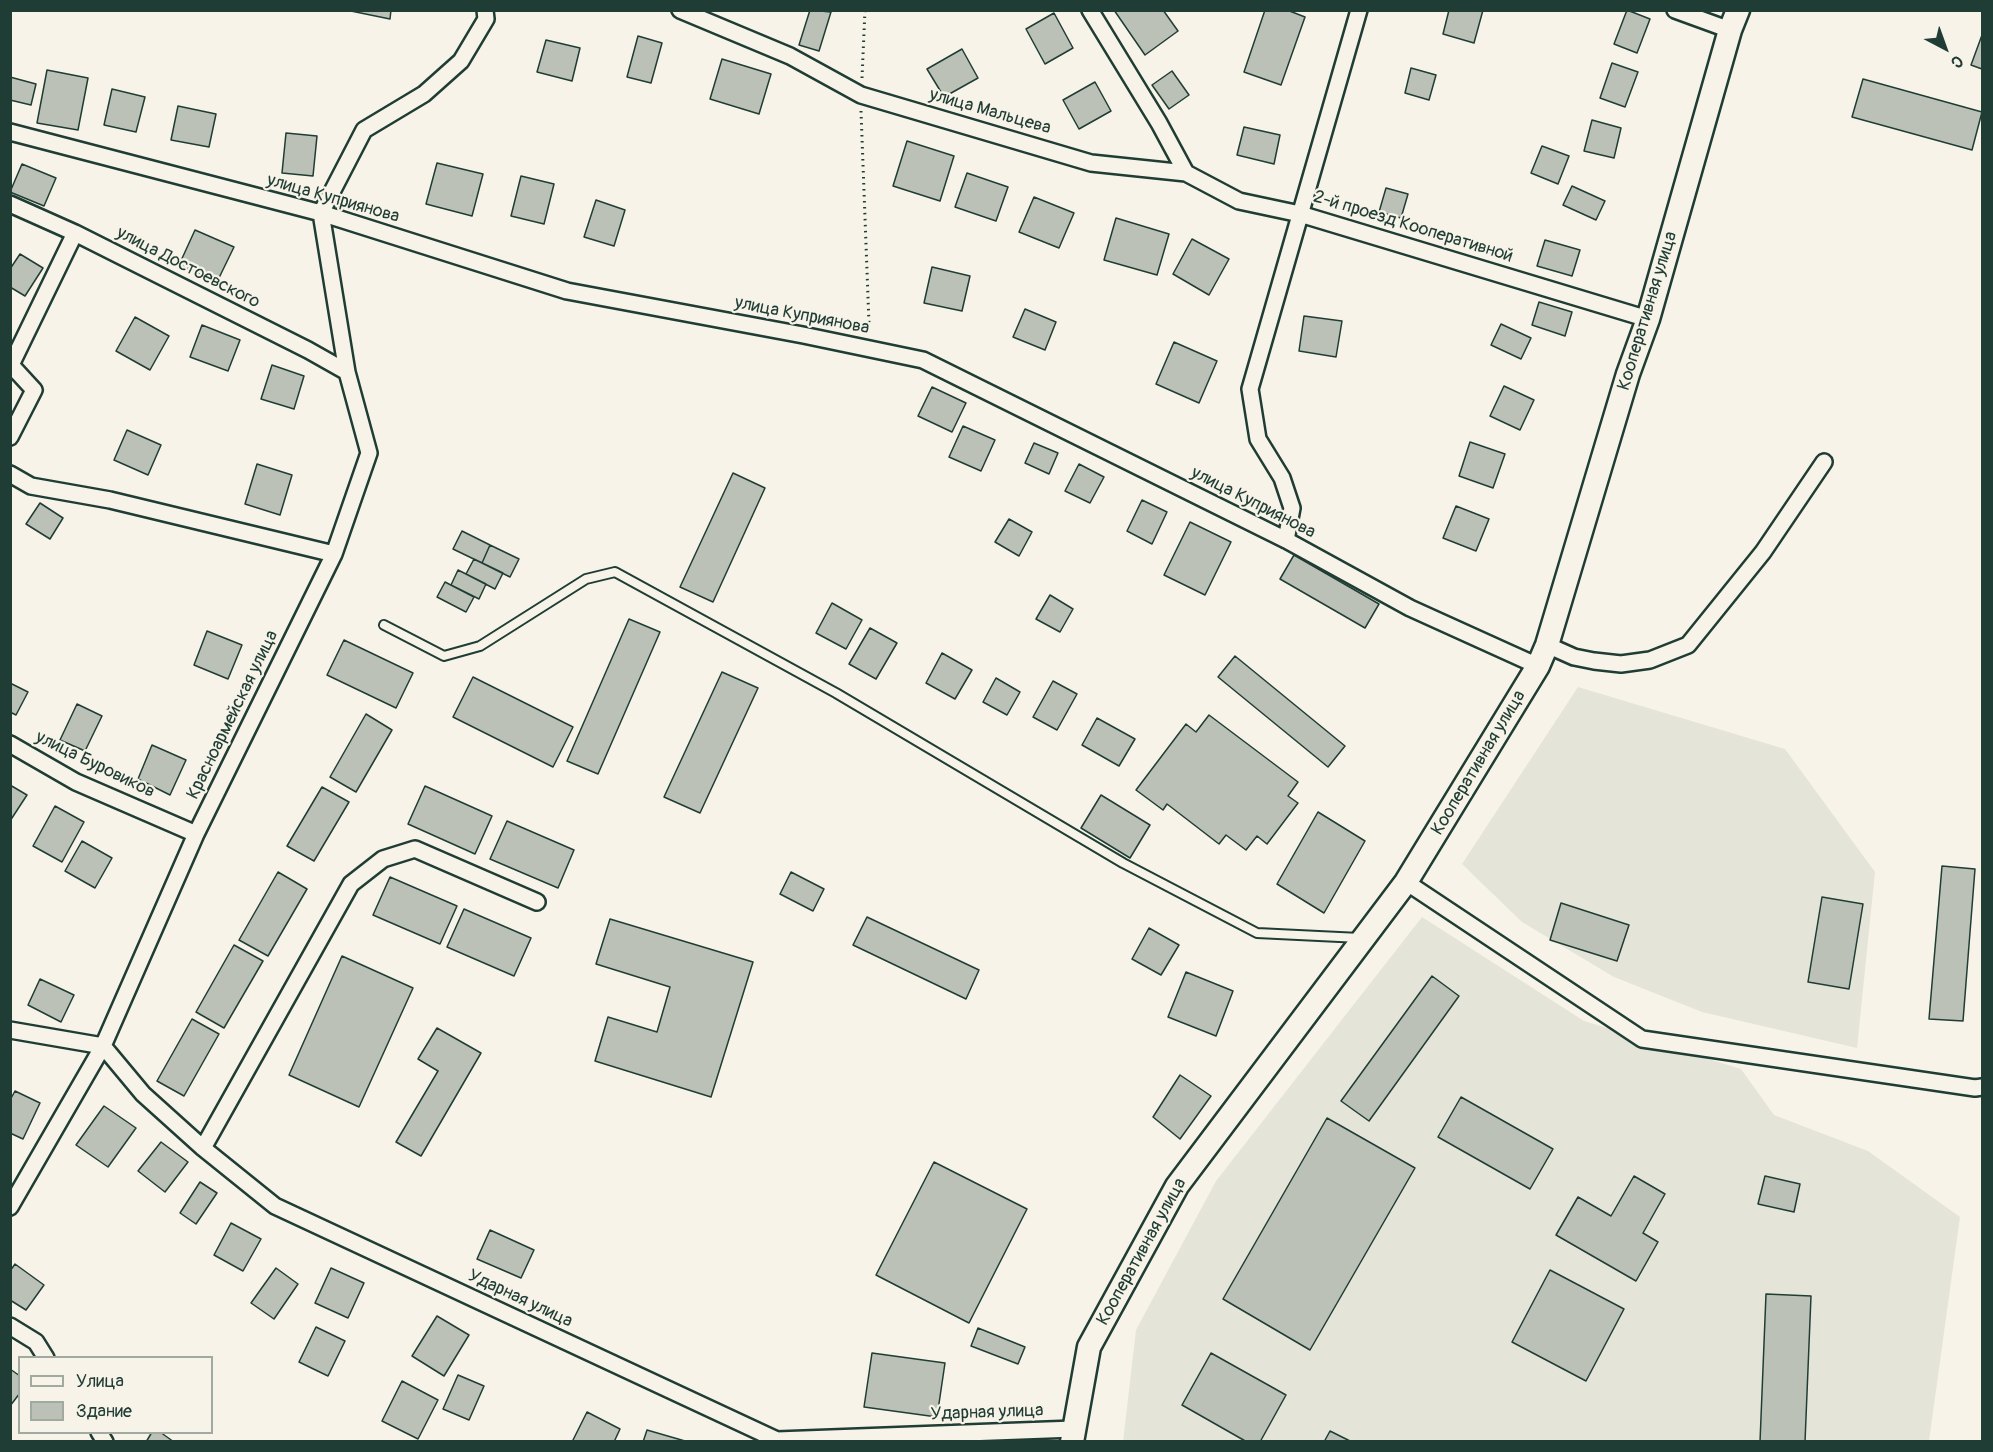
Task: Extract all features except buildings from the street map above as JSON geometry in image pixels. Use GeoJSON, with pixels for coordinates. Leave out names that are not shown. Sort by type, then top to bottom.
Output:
{"type":"FeatureCollection","features":[{"type":"Feature","properties":{"kind":"main road","name":"Кооперативная улица"},"geometry":{"type":"LineString","coordinates":[[1073,1435],[1089,1347],[1177,1186],[1406,882],[1538,666],[1547,645],[1629,374],[1648,319],[1734,20]]}},
{"type":"Feature","properties":{"kind":"street"},"geometry":{"type":"LineString","coordinates":[[321,213],[364,130],[424,94],[461,61],[486,20],[485,10]]}},
{"type":"Feature","properties":{"kind":"street","name":"улица Мальцева"},"geometry":{"type":"LineString","coordinates":[[680,10],[790,56],[861,94],[1091,163],[1186,173],[1239,201],[1300,214]]}},
{"type":"Feature","properties":{"kind":"street"},"geometry":{"type":"LineString","coordinates":[[1090,10],[1186,173]]}},
{"type":"Feature","properties":{"kind":"street","name":"2-й проезд Кооперативной"},"geometry":{"type":"LineString","coordinates":[[1359,10],[1300,214],[1648,319]]}},
{"type":"Feature","properties":{"kind":"street"},"geometry":{"type":"LineString","coordinates":[[1675,10],[1734,20]]}},
{"type":"Feature","properties":{"kind":"street","name":"улица Куприянова"},"geometry":{"type":"LineString","coordinates":[[10,132],[321,213],[567,291],[803,334],[924,360],[1286,540],[1410,608],[1538,666]]}},
{"type":"Feature","properties":{"kind":"street","name":"улица Достоевского"},"geometry":{"type":"LineString","coordinates":[[10,204],[75,233],[308,350],[347,372]]}},
{"type":"Feature","properties":{"kind":"street","name":"Красноармейская улица"},"geometry":{"type":"LineString","coordinates":[[10,1207],[103,1046],[196,834],[334,554],[369,453],[347,372],[321,213]]}},
{"type":"Feature","properties":{"kind":"street"},"geometry":{"type":"LineString","coordinates":[[1286,540],[1292,508],[1282,478],[1258,439],[1250,389],[1300,214]]}},
{"type":"Feature","properties":{"kind":"street"},"geometry":{"type":"LineString","coordinates":[[10,437],[34,390],[11,365],[75,233]]}},
{"type":"Feature","properties":{"kind":"street"},"geometry":{"type":"LineString","coordinates":[[1547,645],[1574,657],[1594,662],[1621,664],[1650,660],[1689,645],[1764,552],[1824,462]]}},
{"type":"Feature","properties":{"kind":"street"},"geometry":{"type":"LineString","coordinates":[[10,474],[31,486],[110,500],[334,554]]}},
{"type":"Feature","properties":{"kind":"street","name":"улица Буровиков"},"geometry":{"type":"LineString","coordinates":[[10,744],[76,782],[196,834]]}},
{"type":"Feature","properties":{"kind":"street"},"geometry":{"type":"LineString","coordinates":[[203,1148],[351,884],[383,859],[415,849],[537,902]]}},
{"type":"Feature","properties":{"kind":"street"},"geometry":{"type":"LineString","coordinates":[[1406,882],[1642,1039],[1983,1087]]}},
{"type":"Feature","properties":{"kind":"street"},"geometry":{"type":"LineString","coordinates":[[10,1030],[103,1046]]}},
{"type":"Feature","properties":{"kind":"street","name":"Ударная улица"},"geometry":{"type":"LineString","coordinates":[[103,1046],[143,1094],[203,1148],[275,1206],[777,1440],[1073,1435]]}},
{"type":"Feature","properties":{"kind":"street"},"geometry":{"type":"LineString","coordinates":[[10,1326],[36,1342],[45,1356]]}},
{"type":"Feature","properties":{"kind":"lane"},"geometry":{"type":"LineString","coordinates":[[384,625],[444,656],[480,646],[586,579],[615,572],[836,693],[1123,863],[1257,933],[1364,938]]}},
{"type":"Feature","properties":{"kind":"path"},"geometry":{"type":"LineString","coordinates":[[865,10],[861,94],[869,324]]}},
{"type":"Feature","properties":{"kind":"shaded area"},"geometry":{"type":"Polygon","coordinates":[[[1578,687],[1785,749],[1875,872],[1857,1048],[1702,1012],[1614,977],[1522,922],[1462,864],[1578,687]]]}},
{"type":"Feature","properties":{"kind":"shaded area"},"geometry":{"type":"Polygon","coordinates":[[[1422,917],[1584,1021],[1741,1069],[1774,1115],[1868,1151],[1960,1217],[1929,1441],[1123,1442],[1136,1330],[1216,1181],[1422,917]]]}}]}
